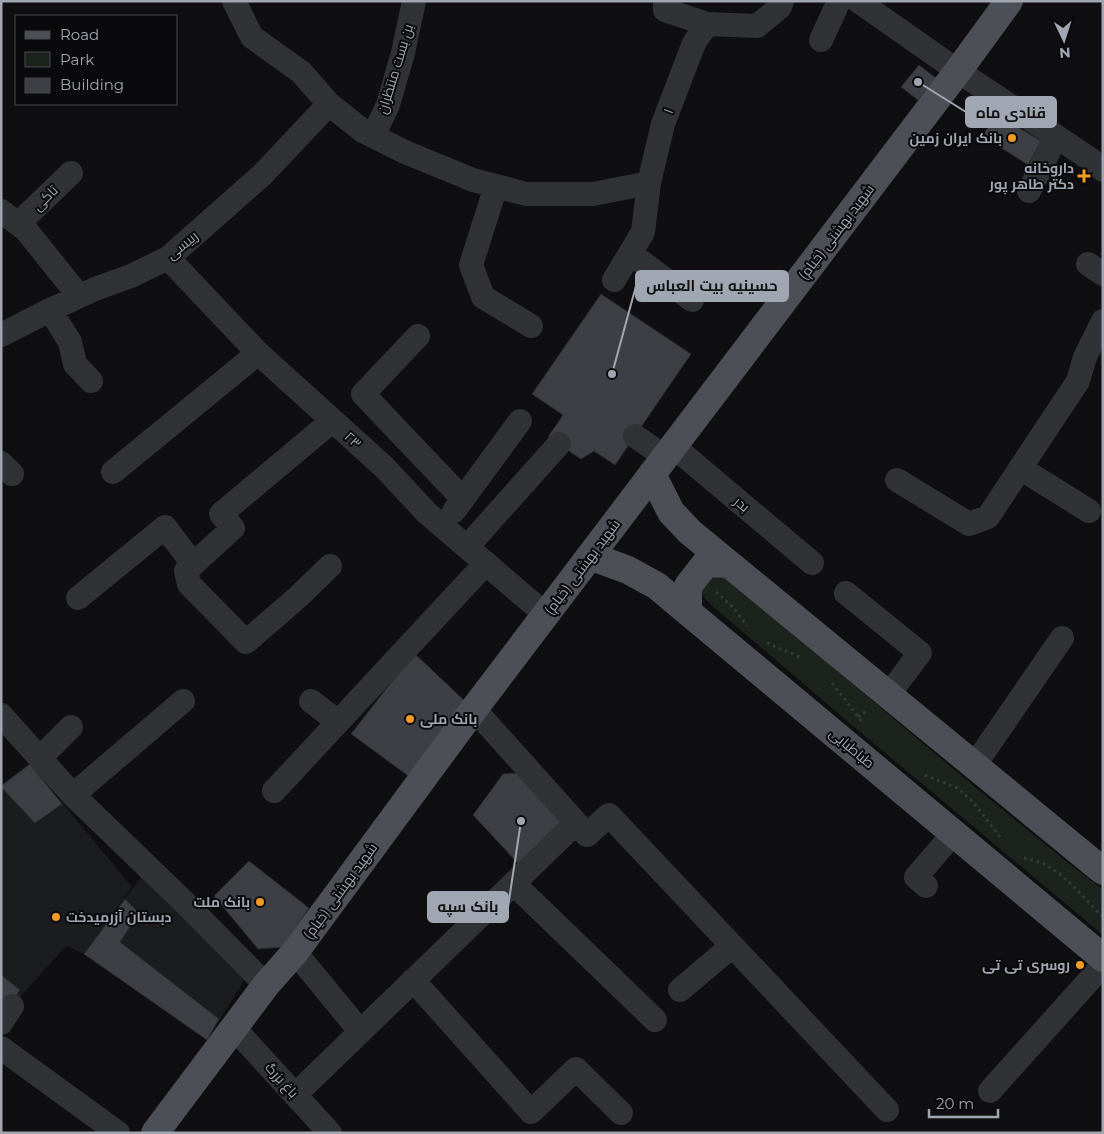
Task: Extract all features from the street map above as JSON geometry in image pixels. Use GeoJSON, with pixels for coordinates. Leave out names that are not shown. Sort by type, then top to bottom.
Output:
{"type":"FeatureCollection","features":[{"type":"Feature","properties":{"kind":"main road","name":"شهید بهشتی (خیام)"},"geometry":{"type":"LineString","coordinates":[[155,1133],[266,985],[295,952],[474,709],[958,71],[1009,1]]}},
{"type":"Feature","properties":{"kind":"main road"},"geometry":{"type":"LineString","coordinates":[[663,459],[671,512],[690,532],[1103,871]]}},
{"type":"Feature","properties":{"kind":"main road","name":"طباطبایی"},"geometry":{"type":"LineString","coordinates":[[590,556],[628,570],[657,586],[1103,958]]}},
{"type":"Feature","properties":{"kind":"main road"},"geometry":{"type":"LineString","coordinates":[[688,612],[688,586],[706,563],[729,564]]}},
{"type":"Feature","properties":{"kind":"street"},"geometry":{"type":"LineString","coordinates":[[234,1],[252,38],[301,72],[329,104],[364,131],[405,152],[473,180],[526,194],[593,194],[648,183]]}},
{"type":"Feature","properties":{"kind":"street","name":"بن بست منتظران"},"geometry":{"type":"LineString","coordinates":[[373,136],[388,105],[403,53],[414,1]]}},
{"type":"Feature","properties":{"kind":"street"},"geometry":{"type":"LineString","coordinates":[[665,1],[664,10],[707,24],[757,26],[780,7],[782,1]]}},
{"type":"Feature","properties":{"kind":"street"},"geometry":{"type":"LineString","coordinates":[[821,40],[839,1]]}},
{"type":"Feature","properties":{"kind":"street"},"geometry":{"type":"LineString","coordinates":[[858,1],[1056,137],[1098,158]]}},
{"type":"Feature","properties":{"kind":"street","name":"۱"},"geometry":{"type":"LineString","coordinates":[[614,280],[643,232],[648,183],[663,124],[694,42],[707,24]]}},
{"type":"Feature","properties":{"kind":"street","name":"رییسی"},"geometry":{"type":"LineString","coordinates":[[1,335],[79,296],[131,276],[168,258],[262,175],[329,104]]}},
{"type":"Feature","properties":{"kind":"street"},"geometry":{"type":"LineString","coordinates":[[1029,190],[1056,137]]}},
{"type":"Feature","properties":{"kind":"street","name":"تاکی"},"geometry":{"type":"LineString","coordinates":[[10,218],[71,173]]}},
{"type":"Feature","properties":{"kind":"street"},"geometry":{"type":"LineString","coordinates":[[496,186],[471,265],[483,297],[531,326]]}},
{"type":"Feature","properties":{"kind":"street"},"geometry":{"type":"LineString","coordinates":[[10,218],[26,230],[79,296]]}},
{"type":"Feature","properties":{"kind":"street"},"geometry":{"type":"LineString","coordinates":[[630,253],[692,300]]}},
{"type":"Feature","properties":{"kind":"street","name":"۲۳"},"geometry":{"type":"LineString","coordinates":[[168,258],[258,353],[384,467],[427,513],[546,615]]}},
{"type":"Feature","properties":{"kind":"street"},"geometry":{"type":"LineString","coordinates":[[50,310],[70,342],[75,364],[91,381]]}},
{"type":"Feature","properties":{"kind":"street"},"geometry":{"type":"LineString","coordinates":[[897,480],[969,524],[988,517],[1078,381],[1085,356],[1103,321]]}},
{"type":"Feature","properties":{"kind":"street"},"geometry":{"type":"LineString","coordinates":[[418,336],[363,394],[463,499]]}},
{"type":"Feature","properties":{"kind":"street"},"geometry":{"type":"LineString","coordinates":[[113,472],[258,353]]}},
{"type":"Feature","properties":{"kind":"street"},"geometry":{"type":"LineString","coordinates":[[330,566],[298,597],[246,642],[189,584],[186,571],[233,528],[221,514],[332,421]]}},
{"type":"Feature","properties":{"kind":"street"},"geometry":{"type":"LineString","coordinates":[[444,527],[520,421]]}},
{"type":"Feature","properties":{"kind":"street","name":"بدر"},"geometry":{"type":"LineString","coordinates":[[635,436],[663,459],[812,563]]}},
{"type":"Feature","properties":{"kind":"street"},"geometry":{"type":"LineString","coordinates":[[467,547],[558,444]]}},
{"type":"Feature","properties":{"kind":"street"},"geometry":{"type":"LineString","coordinates":[[1020,468],[1089,511]]}},
{"type":"Feature","properties":{"kind":"street"},"geometry":{"type":"LineString","coordinates":[[78,598],[165,527],[193,564]]}},
{"type":"Feature","properties":{"kind":"street"},"geometry":{"type":"LineString","coordinates":[[274,791],[486,563]]}},
{"type":"Feature","properties":{"kind":"street"},"geometry":{"type":"LineString","coordinates":[[846,593],[920,653],[888,695]]}},
{"type":"Feature","properties":{"kind":"street"},"geometry":{"type":"LineString","coordinates":[[974,766],[1062,638]]}},
{"type":"Feature","properties":{"kind":"street"},"geometry":{"type":"LineString","coordinates":[[73,795],[183,701]]}},
{"type":"Feature","properties":{"kind":"street"},"geometry":{"type":"LineString","coordinates":[[310,701],[338,722]]}},
{"type":"Feature","properties":{"kind":"street"},"geometry":{"type":"LineString","coordinates":[[474,709],[587,835],[609,815],[887,1110]]}},
{"type":"Feature","properties":{"kind":"street"},"geometry":{"type":"LineString","coordinates":[[1,715],[73,795],[183,901],[266,985]]}},
{"type":"Feature","properties":{"kind":"street"},"geometry":{"type":"LineString","coordinates":[[40,758],[71,728]]}},
{"type":"Feature","properties":{"kind":"street"},"geometry":{"type":"LineString","coordinates":[[295,1095],[576,822]]}},
{"type":"Feature","properties":{"kind":"street"},"geometry":{"type":"LineString","coordinates":[[926,886],[916,877],[954,833]]}},
{"type":"Feature","properties":{"kind":"street"},"geometry":{"type":"LineString","coordinates":[[514,884],[655,1020]]}},
{"type":"Feature","properties":{"kind":"street"},"geometry":{"type":"LineString","coordinates":[[680,990],[732,946]]}},
{"type":"Feature","properties":{"kind":"street"},"geometry":{"type":"LineString","coordinates":[[295,952],[360,1031]]}},
{"type":"Feature","properties":{"kind":"street"},"geometry":{"type":"LineString","coordinates":[[990,1091],[1103,965]]}},
{"type":"Feature","properties":{"kind":"street"},"geometry":{"type":"LineString","coordinates":[[414,980],[531,1112],[576,1069],[621,1113]]}},
{"type":"Feature","properties":{"kind":"street","name":"باغ بزرگ"},"geometry":{"type":"LineString","coordinates":[[234,1028],[330,1133]]}},
{"type":"Feature","properties":{"kind":"street"},"geometry":{"type":"LineString","coordinates":[[1,1048],[118,1133]]}},
{"type":"Feature","properties":{"kind":"path"},"geometry":{"type":"LineString","coordinates":[[697,574],[732,607],[751,630]]}},
{"type":"Feature","properties":{"kind":"path"},"geometry":{"type":"LineString","coordinates":[[764,641],[808,661]]}},
{"type":"Feature","properties":{"kind":"path"},"geometry":{"type":"LineString","coordinates":[[830,681],[864,724]]}},
{"type":"Feature","properties":{"kind":"path"},"geometry":{"type":"LineString","coordinates":[[919,772],[956,788],[973,802],[1007,844]]}},
{"type":"Feature","properties":{"kind":"path"},"geometry":{"type":"LineString","coordinates":[[1019,854],[1025,859],[1042,863],[1058,873],[1103,918]]}},
{"type":"Feature","properties":{"kind":"shaded area"},"geometry":{"type":"Polygon","coordinates":[[[30,764],[132,887],[106,923],[143,875],[245,979],[207,1040],[84,954],[66,946],[1,1018],[1,786],[30,764]]]}},
{"type":"Feature","properties":{"kind":"green space"},"geometry":{"type":"Polygon","coordinates":[[[715,569],[732,580],[962,776],[1103,890],[1103,935],[710,604],[703,596],[699,583],[715,569]]]}},
{"type":"Feature","properties":{"kind":"building"},"geometry":{"type":"Polygon","coordinates":[[[919,65],[936,78],[918,100],[901,87],[919,65]]]}},
{"type":"Feature","properties":{"kind":"building","name":"بانک ایران زمین"},"geometry":{"type":"Polygon","coordinates":[[[996,114],[1041,141],[1028,165],[983,136],[996,114]]]}},
{"type":"Feature","properties":{"kind":"building"},"geometry":{"type":"Polygon","coordinates":[[[601,294],[691,354],[615,465],[594,451],[581,459],[548,437],[563,415],[532,394],[601,294]]]}},
{"type":"Feature","properties":{"kind":"building","name":"بانک ملی"},"geometry":{"type":"Polygon","coordinates":[[[414,653],[468,704],[414,780],[351,734],[414,653]]]}},
{"type":"Feature","properties":{"kind":"building"},"geometry":{"type":"Polygon","coordinates":[[[30,764],[62,804],[35,823],[1,787],[30,764]]]}},
{"type":"Feature","properties":{"kind":"building"},"geometry":{"type":"Polygon","coordinates":[[[520,773],[569,828],[526,872],[473,815],[503,774],[520,773]]]}},
{"type":"Feature","properties":{"kind":"building","name":"بانک ملت"},"geometry":{"type":"Polygon","coordinates":[[[249,861],[309,908],[283,947],[258,949],[214,896],[249,861]]]}},
{"type":"Feature","properties":{"kind":"building"},"geometry":{"type":"Polygon","coordinates":[[[125,899],[139,913],[120,942],[219,1019],[207,1040],[84,954],[125,899]]]}},
{"type":"Feature","properties":{"kind":"building"},"geometry":{"type":"Polygon","coordinates":[[[1,975],[20,990],[1,1017],[1,975]]]}},
{"type":"Feature","properties":{"kind":"place","name":"قنادی ماه"},"geometry":{"type":"Point","coordinates":[918,82]}},
{"type":"Feature","properties":{"kind":"place","name":"بانک ایران زمین"},"geometry":{"type":"Point","coordinates":[1012,138]}},
{"type":"Feature","properties":{"kind":"place","name":"داروخانه دکتر طاهر پور"},"geometry":{"type":"Point","coordinates":[1084,176]}},
{"type":"Feature","properties":{"kind":"place","name":"حسینیه بیت العباس"},"geometry":{"type":"Point","coordinates":[612,374]}},
{"type":"Feature","properties":{"kind":"place","name":"بانک ملی"},"geometry":{"type":"Point","coordinates":[410,719]}},
{"type":"Feature","properties":{"kind":"place","name":"بانک سپه"},"geometry":{"type":"Point","coordinates":[521,821]}},
{"type":"Feature","properties":{"kind":"place","name":"بانک ملت"},"geometry":{"type":"Point","coordinates":[260,902]}},
{"type":"Feature","properties":{"kind":"place","name":"دبستان آزرمیدخت"},"geometry":{"type":"Point","coordinates":[56,917]}},
{"type":"Feature","properties":{"kind":"place","name":"روسری تی تی"},"geometry":{"type":"Point","coordinates":[1080,965]}}]}
